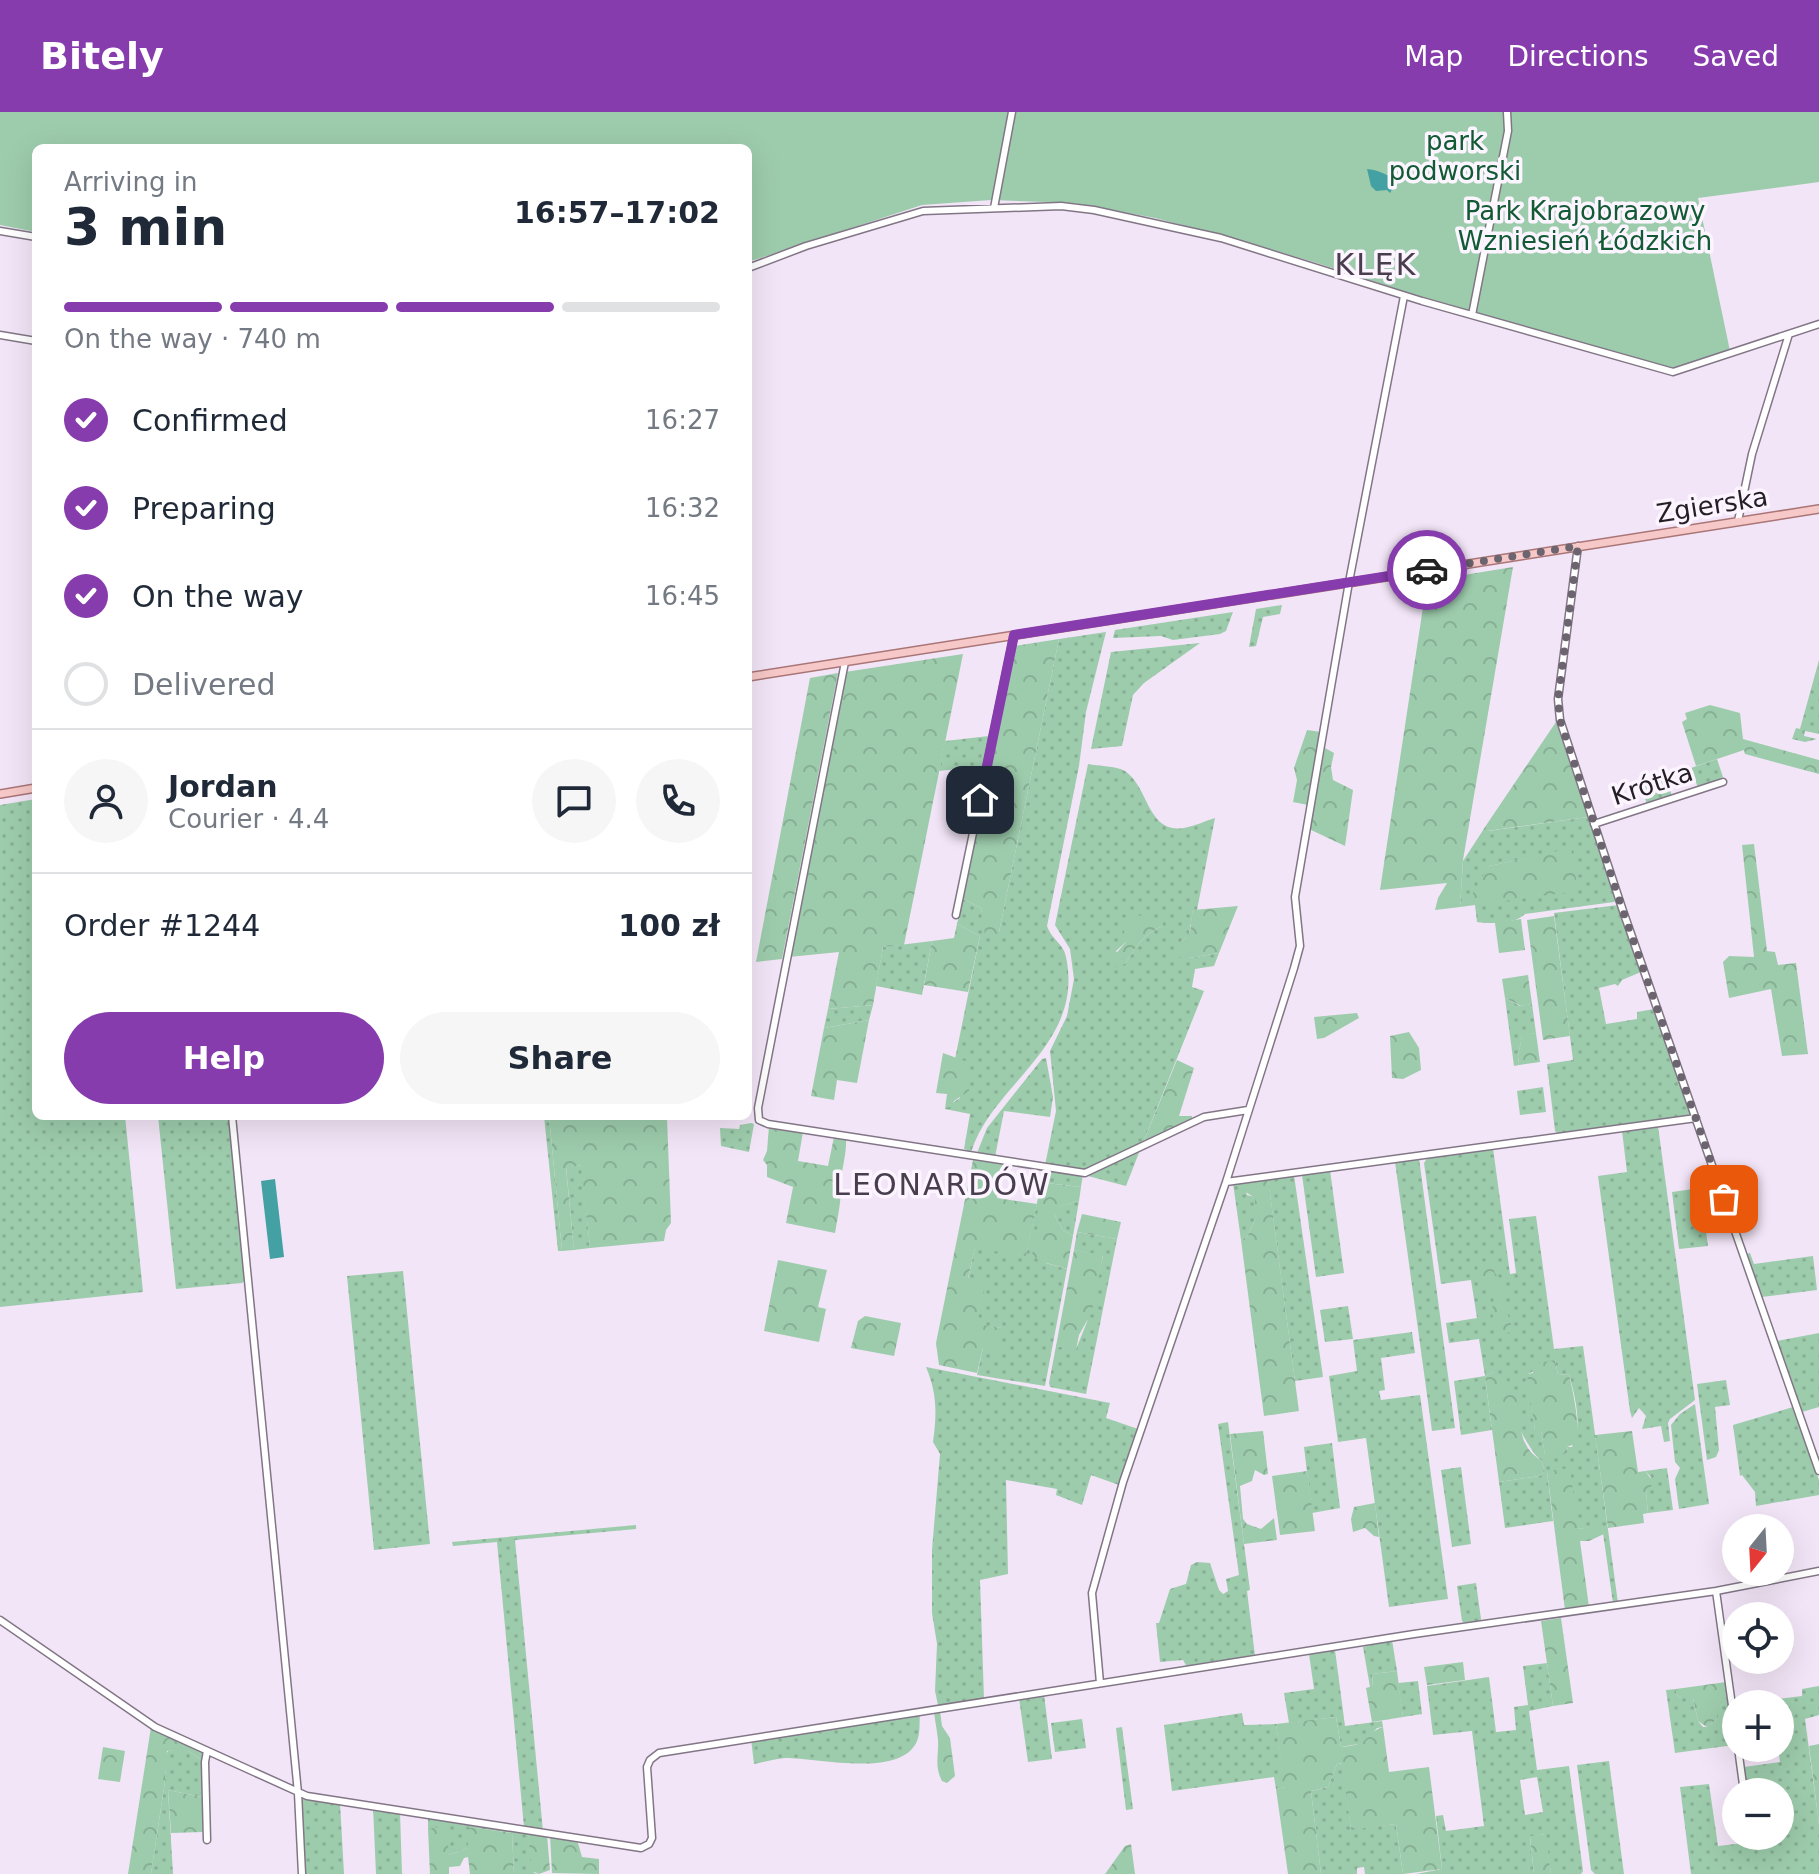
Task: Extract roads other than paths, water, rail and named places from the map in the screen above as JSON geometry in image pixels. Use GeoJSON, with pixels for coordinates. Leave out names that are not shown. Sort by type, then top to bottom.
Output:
{"type":"FeatureCollection","features":[{"type":"Feature","properties":{"kind":"main road","name":"Zgierska"},"geometry":{"type":"LineString","coordinates":[[752,676],[1819,509]]}},
{"type":"Feature","properties":{"kind":"main road"},"geometry":{"type":"LineString","coordinates":[[0,794],[32,789]]}},
{"type":"Feature","properties":{"kind":"street"},"geometry":{"type":"LineString","coordinates":[[994,208],[1012,112]]}},
{"type":"Feature","properties":{"kind":"street"},"geometry":{"type":"LineString","coordinates":[[1472,315],[1508,131],[1507,112]]}},
{"type":"Feature","properties":{"kind":"street"},"geometry":{"type":"LineString","coordinates":[[752,266],[806,246],[913,214],[1073,206],[1240,244],[1404,296],[1677,373],[1819,324]]}},
{"type":"Feature","properties":{"kind":"street"},"geometry":{"type":"LineString","coordinates":[[0,231],[32,236]]}},
{"type":"Feature","properties":{"kind":"street"},"geometry":{"type":"LineString","coordinates":[[1100,1683],[1092,1593],[1123,1482],[1226,1182],[1300,946],[1295,897],[1349,582],[1404,296]]}},
{"type":"Feature","properties":{"kind":"street"},"geometry":{"type":"LineString","coordinates":[[1738,521],[1752,454],[1789,334]]}},
{"type":"Feature","properties":{"kind":"street"},"geometry":{"type":"LineString","coordinates":[[0,335],[32,340]]}},
{"type":"Feature","properties":{"kind":"street"},"geometry":{"type":"LineString","coordinates":[[1578,546],[1558,706],[1562,727],[1819,1471]]}},
{"type":"Feature","properties":{"kind":"street"},"geometry":{"type":"LineString","coordinates":[[956,915],[1014,635]]}},
{"type":"Feature","properties":{"kind":"street"},"geometry":{"type":"LineString","coordinates":[[845,662],[758,1108],[759,1120],[768,1124],[1088,1173],[1204,1117],[1248,1110]]}},
{"type":"Feature","properties":{"kind":"street","name":"Krótka"},"geometry":{"type":"LineString","coordinates":[[1594,824],[1723,782]]}},
{"type":"Feature","properties":{"kind":"street"},"geometry":{"type":"LineString","coordinates":[[1226,1182],[1696,1118]]}},
{"type":"Feature","properties":{"kind":"street"},"geometry":{"type":"LineString","coordinates":[[232,1120],[298,1793],[302,1874]]}},
{"type":"Feature","properties":{"kind":"street"},"geometry":{"type":"LineString","coordinates":[[0,1620],[144,1720],[298,1793],[641,1848],[649,1844],[652,1838],[647,1767],[659,1753],[1414,1634],[1716,1591],[1819,1571]]}},
{"type":"Feature","properties":{"kind":"street"},"geometry":{"type":"LineString","coordinates":[[1716,1591],[1730,1690]]}},
{"type":"Feature","properties":{"kind":"street"},"geometry":{"type":"LineString","coordinates":[[207,1751],[207,1840]]}},
{"type":"Feature","properties":{"kind":"district","name":"KLĘK"},"geometry":{"type":"Point","coordinates":[1376,265]}},
{"type":"Feature","properties":{"kind":"district","name":"LEONARDÓW"},"geometry":{"type":"Point","coordinates":[942,1185]}},
{"type":"Feature","properties":{"kind":"park label","name":"park podworski"},"geometry":{"type":"Point","coordinates":[1455,156]}},
{"type":"Feature","properties":{"kind":"park label","name":"Park Krajobrazowy Wzniesień Łódzkich"},"geometry":{"type":"Point","coordinates":[1585,226]}}]}
